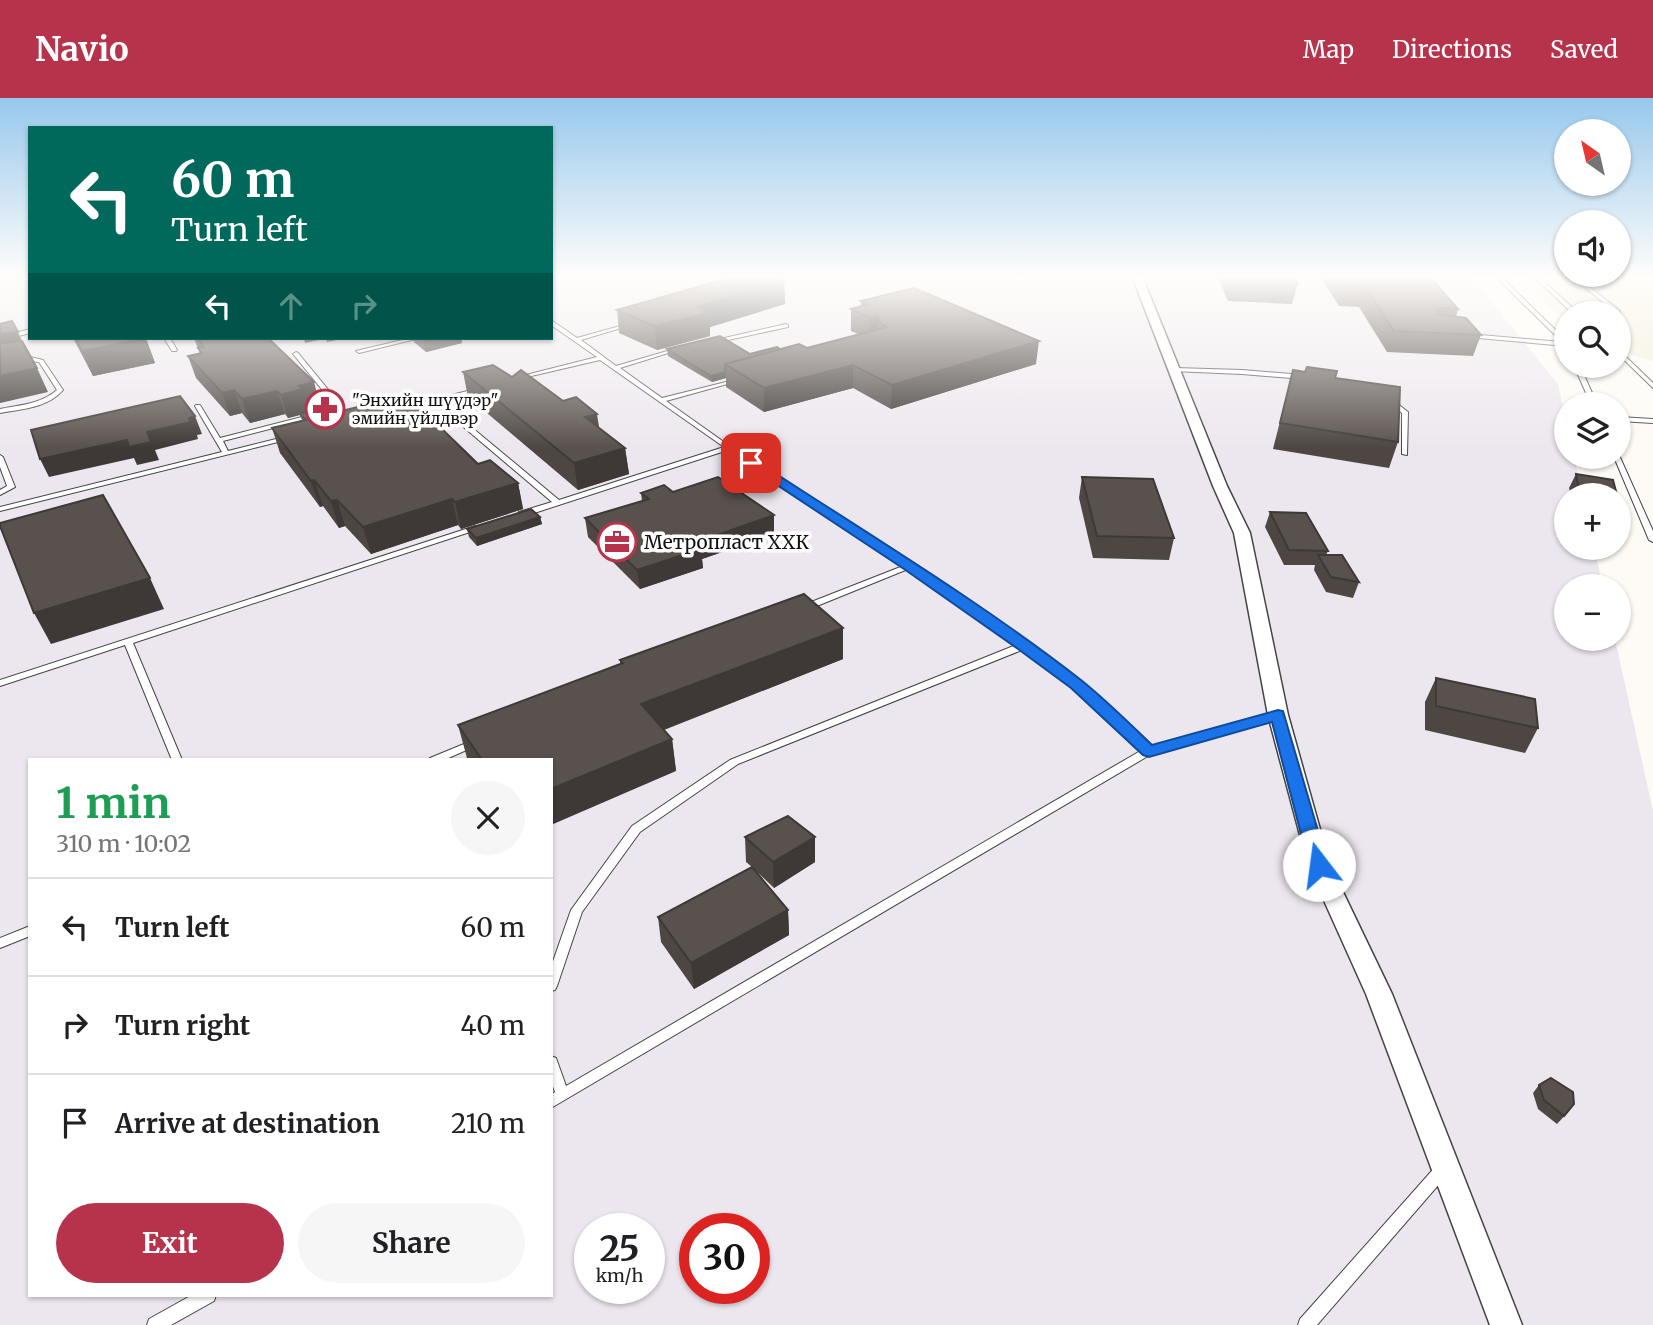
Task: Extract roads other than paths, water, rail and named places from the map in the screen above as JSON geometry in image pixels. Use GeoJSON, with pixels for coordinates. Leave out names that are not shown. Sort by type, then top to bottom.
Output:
{"type":"FeatureCollection","features":[{"type":"Feature","properties":{"kind":"street"},"geometry":{"type":"LineString","coordinates":[[1160,333],[1220,486],[1242,533],[1278,715],[1319,865],[1380,994],[1506,1325]]}},
{"type":"Feature","properties":{"kind":"lane"},"geometry":{"type":"LineString","coordinates":[[0,339],[22,333]]}},
{"type":"Feature","properties":{"kind":"lane"},"geometry":{"type":"LineString","coordinates":[[567,333],[729,448],[909,566],[1023,646],[1077,685],[1149,751]]}},
{"type":"Feature","properties":{"kind":"lane"},"geometry":{"type":"LineString","coordinates":[[576,340],[598,333]]}},
{"type":"Feature","properties":{"kind":"lane"},"geometry":{"type":"LineString","coordinates":[[701,343],[750,333]]}},
{"type":"Feature","properties":{"kind":"lane"},"geometry":{"type":"LineString","coordinates":[[1461,335],[1554,342]]}},
{"type":"Feature","properties":{"kind":"lane"},"geometry":{"type":"LineString","coordinates":[[168,340],[174,349]]}},
{"type":"Feature","properties":{"kind":"lane"},"geometry":{"type":"LineString","coordinates":[[359,351],[408,340]]}},
{"type":"Feature","properties":{"kind":"lane"},"geometry":{"type":"LineString","coordinates":[[615,368],[688,345]]}},
{"type":"Feature","properties":{"kind":"lane"},"geometry":{"type":"LineString","coordinates":[[296,354],[351,421]]}},
{"type":"Feature","properties":{"kind":"lane"},"geometry":{"type":"LineString","coordinates":[[512,380],[600,358]]}},
{"type":"Feature","properties":{"kind":"lane"},"geometry":{"type":"LineString","coordinates":[[0,363],[30,359],[41,361],[60,390],[55,396],[42,402],[0,411]]}},
{"type":"Feature","properties":{"kind":"lane"},"geometry":{"type":"LineString","coordinates":[[1631,364],[1653,386]]}},
{"type":"Feature","properties":{"kind":"lane"},"geometry":{"type":"LineString","coordinates":[[1175,370],[1314,378]]}},
{"type":"Feature","properties":{"kind":"lane"},"geometry":{"type":"LineString","coordinates":[[662,401],[741,378]]}},
{"type":"Feature","properties":{"kind":"lane"},"geometry":{"type":"LineString","coordinates":[[399,409],[486,387]]}},
{"type":"Feature","properties":{"kind":"lane"},"geometry":{"type":"LineString","coordinates":[[1381,397],[1405,412],[1405,454]]}},
{"type":"Feature","properties":{"kind":"lane"},"geometry":{"type":"LineString","coordinates":[[435,400],[558,502]]}},
{"type":"Feature","properties":{"kind":"lane"},"geometry":{"type":"LineString","coordinates":[[198,406],[227,454]]}},
{"type":"Feature","properties":{"kind":"lane"},"geometry":{"type":"LineString","coordinates":[[219,440],[341,409]]}},
{"type":"Feature","properties":{"kind":"lane"},"geometry":{"type":"LineString","coordinates":[[339,425],[363,418]]}},
{"type":"Feature","properties":{"kind":"lane"},"geometry":{"type":"LineString","coordinates":[[1631,420],[1653,421]]}},
{"type":"Feature","properties":{"kind":"lane"},"geometry":{"type":"LineString","coordinates":[[0,509],[291,438]]}},
{"type":"Feature","properties":{"kind":"lane"},"geometry":{"type":"LineString","coordinates":[[507,519],[729,448]]}},
{"type":"Feature","properties":{"kind":"lane"},"geometry":{"type":"LineString","coordinates":[[0,457],[11,486],[0,493]]}},
{"type":"Feature","properties":{"kind":"lane"},"geometry":{"type":"LineString","coordinates":[[1622,469],[1653,540]]}},
{"type":"Feature","properties":{"kind":"lane"},"geometry":{"type":"LineString","coordinates":[[0,683],[482,527]]}},
{"type":"Feature","properties":{"kind":"lane"},"geometry":{"type":"LineString","coordinates":[[794,612],[909,566]]}},
{"type":"Feature","properties":{"kind":"lane"},"geometry":{"type":"LineString","coordinates":[[128,642],[176,758]]}},
{"type":"Feature","properties":{"kind":"lane"},"geometry":{"type":"LineString","coordinates":[[553,980],[578,910],[636,829],[734,762],[1023,646]]}},
{"type":"Feature","properties":{"kind":"lane"},"geometry":{"type":"LineString","coordinates":[[553,1074],[557,1099],[1149,751],[1278,715]]}},
{"type":"Feature","properties":{"kind":"lane"},"geometry":{"type":"LineString","coordinates":[[439,758],[483,739]]}},
{"type":"Feature","properties":{"kind":"lane"},"geometry":{"type":"LineString","coordinates":[[0,943],[28,932]]}},
{"type":"Feature","properties":{"kind":"lane"},"geometry":{"type":"LineString","coordinates":[[1306,1325],[1445,1166]]}},
{"type":"Feature","properties":{"kind":"lane"},"geometry":{"type":"LineString","coordinates":[[155,1325],[204,1297]]}},
{"type":"Feature","properties":{"kind":"place","name":"\"Энхийн шүүдэр\" эмийн үйлдвэр"},"geometry":{"type":"Point","coordinates":[325,409]}},
{"type":"Feature","properties":{"kind":"place","name":"Метропласт ХХК"},"geometry":{"type":"Point","coordinates":[617,542]}}]}
